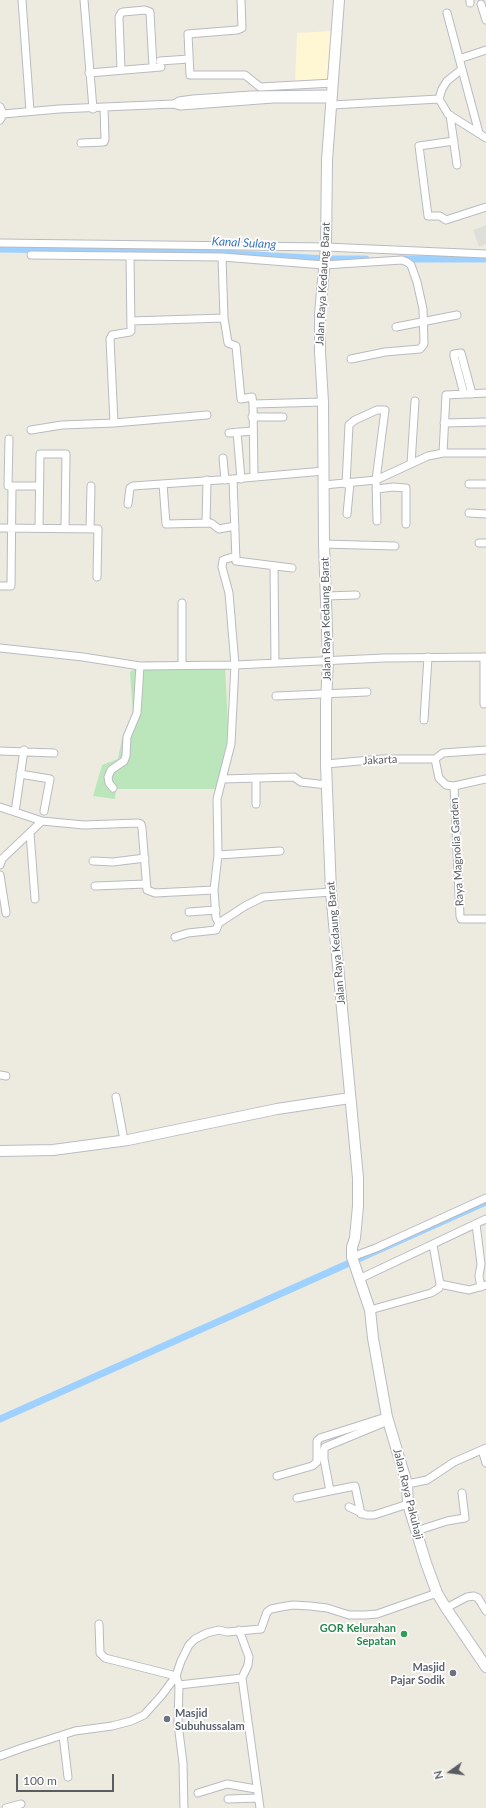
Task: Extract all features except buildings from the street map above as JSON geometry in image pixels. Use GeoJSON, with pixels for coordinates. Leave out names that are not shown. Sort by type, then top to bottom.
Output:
{"type":"FeatureCollection","features":[{"type":"Feature","properties":{"kind":"street"},"geometry":{"type":"LineString","coordinates":[[22,0],[30,111]]}},
{"type":"Feature","properties":{"kind":"street"},"geometry":{"type":"LineString","coordinates":[[84,0],[93,109]]}},
{"type":"Feature","properties":{"kind":"street"},"geometry":{"type":"LineString","coordinates":[[241,0],[242,28],[237,30],[188,34],[190,75],[245,75],[260,87],[333,83]]}},
{"type":"Feature","properties":{"kind":"street","name":"Jalan Raya Kedaung Barat"},"geometry":{"type":"LineString","coordinates":[[339,0],[327,160],[325,258],[320,314],[320,352],[323,402],[324,544],[328,660],[326,694],[326,764],[331,892],[358,1178],[358,1206],[355,1238],[352,1247],[353,1259]]}},
{"type":"Feature","properties":{"kind":"street"},"geometry":{"type":"LineString","coordinates":[[481,4],[486,20]]}},
{"type":"Feature","properties":{"kind":"street"},"geometry":{"type":"LineString","coordinates":[[121,70],[120,14],[124,12],[146,10],[150,12],[153,67]]}},
{"type":"Feature","properties":{"kind":"street"},"geometry":{"type":"LineString","coordinates":[[447,13],[479,133]]}},
{"type":"Feature","properties":{"kind":"street"},"geometry":{"type":"LineString","coordinates":[[459,59],[486,50]]}},
{"type":"Feature","properties":{"kind":"street"},"geometry":{"type":"LineString","coordinates":[[90,73],[153,67],[189,59]]}},
{"type":"Feature","properties":{"kind":"street"},"geometry":{"type":"LineString","coordinates":[[439,99],[442,89],[447,81],[462,69]]}},
{"type":"Feature","properties":{"kind":"street"},"geometry":{"type":"LineString","coordinates":[[1,114],[30,111],[173,104],[179,101],[193,99],[319,96],[332,99],[439,99]]}},
{"type":"Feature","properties":{"kind":"street"},"geometry":{"type":"LineString","coordinates":[[439,99],[450,115],[486,138]]}},
{"type":"Feature","properties":{"kind":"street"},"geometry":{"type":"LineString","coordinates":[[81,143],[104,142],[106,139],[104,108]]}},
{"type":"Feature","properties":{"kind":"street"},"geometry":{"type":"LineString","coordinates":[[450,115],[457,165]]}},
{"type":"Feature","properties":{"kind":"street"},"geometry":{"type":"LineString","coordinates":[[454,141],[419,146],[428,216],[440,216],[446,220],[486,207]]}},
{"type":"Feature","properties":{"kind":"street"},"geometry":{"type":"LineString","coordinates":[[0,244],[325,258],[486,254]]}},
{"type":"Feature","properties":{"kind":"street"},"geometry":{"type":"LineString","coordinates":[[31,255],[325,258],[402,260],[407,262],[411,266],[417,282],[424,322],[424,344],[420,348],[385,352],[351,359]]}},
{"type":"Feature","properties":{"kind":"street"},"geometry":{"type":"LineString","coordinates":[[114,423],[110,339],[112,335],[130,332],[130,256]]}},
{"type":"Feature","properties":{"kind":"street"},"geometry":{"type":"LineString","coordinates":[[222,257],[224,318],[228,343],[236,346],[242,399],[252,397],[254,477]]}},
{"type":"Feature","properties":{"kind":"street"},"geometry":{"type":"LineString","coordinates":[[396,327],[457,315]]}},
{"type":"Feature","properties":{"kind":"street"},"geometry":{"type":"LineString","coordinates":[[131,321],[224,318]]}},
{"type":"Feature","properties":{"kind":"street"},"geometry":{"type":"LineString","coordinates":[[464,394],[454,354],[461,353],[472,394]]}},
{"type":"Feature","properties":{"kind":"street"},"geometry":{"type":"LineString","coordinates":[[443,453],[446,395],[486,393]]}},
{"type":"Feature","properties":{"kind":"street"},"geometry":{"type":"LineString","coordinates":[[411,464],[415,401]]}},
{"type":"Feature","properties":{"kind":"street"},"geometry":{"type":"LineString","coordinates":[[253,404],[323,402]]}},
{"type":"Feature","properties":{"kind":"street"},"geometry":{"type":"LineString","coordinates":[[347,514],[349,425],[355,420],[377,410],[385,410],[376,480],[378,521]]}},
{"type":"Feature","properties":{"kind":"street"},"geometry":{"type":"LineString","coordinates":[[31,430],[62,425],[114,423],[207,414]]}},
{"type":"Feature","properties":{"kind":"street"},"geometry":{"type":"LineString","coordinates":[[252,418],[283,417]]}},
{"type":"Feature","properties":{"kind":"street"},"geometry":{"type":"LineString","coordinates":[[444,423],[486,422]]}},
{"type":"Feature","properties":{"kind":"street"},"geometry":{"type":"LineString","coordinates":[[229,433],[253,431]]}},
{"type":"Feature","properties":{"kind":"street"},"geometry":{"type":"LineString","coordinates":[[237,432],[235,526],[237,562],[292,568]]}},
{"type":"Feature","properties":{"kind":"street"},"geometry":{"type":"LineString","coordinates":[[9,439],[8,486],[39,486]]}},
{"type":"Feature","properties":{"kind":"street"},"geometry":{"type":"LineString","coordinates":[[324,485],[348,484],[376,480],[428,456],[443,453],[486,453]]}},
{"type":"Feature","properties":{"kind":"street"},"geometry":{"type":"LineString","coordinates":[[39,528],[40,454],[66,454],[65,529]]}},
{"type":"Feature","properties":{"kind":"street"},"geometry":{"type":"LineString","coordinates":[[223,458],[225,480]]}},
{"type":"Feature","properties":{"kind":"street"},"geometry":{"type":"LineString","coordinates":[[128,504],[129,492],[132,486],[225,480],[324,471]]}},
{"type":"Feature","properties":{"kind":"street"},"geometry":{"type":"LineString","coordinates":[[206,523],[207,480]]}},
{"type":"Feature","properties":{"kind":"street"},"geometry":{"type":"LineString","coordinates":[[163,484],[166,524],[206,523],[219,529],[235,526]]}},
{"type":"Feature","properties":{"kind":"street"},"geometry":{"type":"LineString","coordinates":[[469,484],[486,484]]}},
{"type":"Feature","properties":{"kind":"street"},"geometry":{"type":"LineString","coordinates":[[0,586],[11,586],[12,486]]}},
{"type":"Feature","properties":{"kind":"street"},"geometry":{"type":"LineString","coordinates":[[90,529],[91,486]]}},
{"type":"Feature","properties":{"kind":"street"},"geometry":{"type":"LineString","coordinates":[[377,489],[393,487],[406,488],[406,524]]}},
{"type":"Feature","properties":{"kind":"street"},"geometry":{"type":"LineString","coordinates":[[469,513],[486,514]]}},
{"type":"Feature","properties":{"kind":"street"},"geometry":{"type":"LineString","coordinates":[[0,528],[98,529],[97,577]]}},
{"type":"Feature","properties":{"kind":"street"},"geometry":{"type":"LineString","coordinates":[[324,544],[394,546]]}},
{"type":"Feature","properties":{"kind":"street"},"geometry":{"type":"LineString","coordinates":[[219,923],[216,918],[214,890],[218,855],[217,799],[223,779],[230,744],[234,665],[229,593],[222,567],[223,560],[236,556]]}},
{"type":"Feature","properties":{"kind":"street"},"geometry":{"type":"LineString","coordinates":[[274,566],[275,663]]}},
{"type":"Feature","properties":{"kind":"street"},"geometry":{"type":"LineString","coordinates":[[326,596],[356,595]]}},
{"type":"Feature","properties":{"kind":"street"},"geometry":{"type":"LineString","coordinates":[[182,603],[182,665]]}},
{"type":"Feature","properties":{"kind":"street"},"geometry":{"type":"LineString","coordinates":[[0,648],[83,657],[140,666],[234,665],[428,657],[485,657],[484,704]]}},
{"type":"Feature","properties":{"kind":"street"},"geometry":{"type":"LineString","coordinates":[[424,720],[428,657]]}},
{"type":"Feature","properties":{"kind":"street"},"geometry":{"type":"LineString","coordinates":[[114,788],[109,782],[108,777],[111,770],[124,761],[126,756],[127,737],[137,713],[140,666]]}},
{"type":"Feature","properties":{"kind":"street"},"geometry":{"type":"LineString","coordinates":[[276,696],[367,692]]}},
{"type":"Feature","properties":{"kind":"street"},"geometry":{"type":"LineString","coordinates":[[0,750],[24,750],[54,753]]}},
{"type":"Feature","properties":{"kind":"street"},"geometry":{"type":"LineString","coordinates":[[15,812],[24,750]]}},
{"type":"Feature","properties":{"kind":"street","name":"Jakarta"},"geometry":{"type":"LineString","coordinates":[[326,764],[382,759],[435,759],[443,753],[486,750]]}},
{"type":"Feature","properties":{"kind":"street"},"geometry":{"type":"LineString","coordinates":[[435,759],[439,778],[446,786],[454,786],[486,779]]}},
{"type":"Feature","properties":{"kind":"street"},"geometry":{"type":"LineString","coordinates":[[20,774],[50,779],[44,811]]}},
{"type":"Feature","properties":{"kind":"street"},"geometry":{"type":"LineString","coordinates":[[223,779],[294,776],[301,782],[327,786]]}},
{"type":"Feature","properties":{"kind":"street"},"geometry":{"type":"LineString","coordinates":[[256,778],[256,804]]}},
{"type":"Feature","properties":{"kind":"street","name":"Raya Magnolia Garden"},"geometry":{"type":"LineString","coordinates":[[454,786],[461,918],[486,919]]}},
{"type":"Feature","properties":{"kind":"street"},"geometry":{"type":"LineString","coordinates":[[0,807],[42,821],[84,825],[140,824],[142,828],[147,890],[155,893],[214,890]]}},
{"type":"Feature","properties":{"kind":"street"},"geometry":{"type":"LineString","coordinates":[[1,861],[42,821]]}},
{"type":"Feature","properties":{"kind":"street"},"geometry":{"type":"LineString","coordinates":[[30,834],[35,899]]}},
{"type":"Feature","properties":{"kind":"street"},"geometry":{"type":"LineString","coordinates":[[218,855],[280,851]]}},
{"type":"Feature","properties":{"kind":"street"},"geometry":{"type":"LineString","coordinates":[[93,861],[113,862],[145,858]]}},
{"type":"Feature","properties":{"kind":"street"},"geometry":{"type":"LineString","coordinates":[[0,875],[6,913]]}},
{"type":"Feature","properties":{"kind":"street"},"geometry":{"type":"LineString","coordinates":[[95,886],[146,884]]}},
{"type":"Feature","properties":{"kind":"street"},"geometry":{"type":"LineString","coordinates":[[175,937],[188,933],[216,930],[219,923],[244,906],[263,897],[331,892]]}},
{"type":"Feature","properties":{"kind":"street"},"geometry":{"type":"LineString","coordinates":[[188,912],[216,910]]}},
{"type":"Feature","properties":{"kind":"street"},"geometry":{"type":"LineString","coordinates":[[116,1097],[124,1140]]}},
{"type":"Feature","properties":{"kind":"street"},"geometry":{"type":"LineString","coordinates":[[0,1151],[54,1150],[124,1140],[277,1109],[350,1098]]}},
{"type":"Feature","properties":{"kind":"street"},"geometry":{"type":"LineString","coordinates":[[353,1259],[486,1198]]}},
{"type":"Feature","properties":{"kind":"street"},"geometry":{"type":"LineString","coordinates":[[358,1276],[433,1245],[486,1219]]}},
{"type":"Feature","properties":{"kind":"street"},"geometry":{"type":"LineString","coordinates":[[440,1284],[469,1290],[483,1286],[479,1276],[481,1264],[476,1224]]}},
{"type":"Feature","properties":{"kind":"street"},"geometry":{"type":"LineString","coordinates":[[370,1310],[431,1293],[439,1288],[440,1284],[433,1245]]}},
{"type":"Feature","properties":{"kind":"street","name":"Jalan Raya Pakuhaji"},"geometry":{"type":"LineString","coordinates":[[353,1259],[370,1310],[373,1338],[388,1419],[407,1484],[408,1504],[416,1531],[437,1593],[486,1667]]}},
{"type":"Feature","properties":{"kind":"street"},"geometry":{"type":"LineString","coordinates":[[277,1476],[312,1466],[317,1462],[317,1441],[320,1438],[388,1419]]}},
{"type":"Feature","properties":{"kind":"street"},"geometry":{"type":"LineString","coordinates":[[330,1490],[324,1459],[325,1447],[388,1419]]}},
{"type":"Feature","properties":{"kind":"street"},"geometry":{"type":"LineString","coordinates":[[407,1484],[427,1480],[454,1462],[484,1449],[486,1463]]}},
{"type":"Feature","properties":{"kind":"street"},"geometry":{"type":"LineString","coordinates":[[297,1498],[355,1486],[361,1514]]}},
{"type":"Feature","properties":{"kind":"street"},"geometry":{"type":"LineString","coordinates":[[416,1531],[447,1521],[465,1518],[462,1493]]}},
{"type":"Feature","properties":{"kind":"street"},"geometry":{"type":"LineString","coordinates":[[349,1507],[361,1514],[374,1516],[408,1504]]}},
{"type":"Feature","properties":{"kind":"street"},"geometry":{"type":"LineString","coordinates":[[0,1756],[75,1731],[112,1726],[144,1715],[154,1705],[176,1676],[183,1656],[195,1639],[217,1631],[248,1631],[262,1628],[267,1612],[271,1609],[293,1605],[322,1607],[359,1616],[377,1614],[437,1593]]}},
{"type":"Feature","properties":{"kind":"street"},"geometry":{"type":"LineString","coordinates":[[446,1608],[468,1597],[474,1596],[478,1598],[486,1611]]}},
{"type":"Feature","properties":{"kind":"street"},"geometry":{"type":"LineString","coordinates":[[99,1624],[99,1650],[102,1656],[176,1676]]}},
{"type":"Feature","properties":{"kind":"street"},"geometry":{"type":"LineString","coordinates":[[239,1630],[249,1657],[248,1665],[242,1678],[256,1789],[260,1808]]}},
{"type":"Feature","properties":{"kind":"street"},"geometry":{"type":"LineString","coordinates":[[176,1676],[179,1685],[178,1724],[183,1762],[184,1808]]}},
{"type":"Feature","properties":{"kind":"street"},"geometry":{"type":"LineString","coordinates":[[179,1685],[242,1678]]}},
{"type":"Feature","properties":{"kind":"street"},"geometry":{"type":"LineString","coordinates":[[63,1735],[68,1777]]}},
{"type":"Feature","properties":{"kind":"street"},"geometry":{"type":"LineString","coordinates":[[198,1793],[227,1784],[256,1789]]}},
{"type":"Feature","properties":{"kind":"street"},"geometry":{"type":"LineString","coordinates":[[228,1799],[258,1798]]}},
{"type":"Feature","properties":{"kind":"street"},"geometry":{"type":"LineString","coordinates":[[6,1808],[21,1804]]}},
{"type":"Feature","properties":{"kind":"shaded area"},"geometry":{"type":"Polygon","coordinates":[[[333,31],[328,84],[295,86],[297,33],[333,31]]]}},
{"type":"Feature","properties":{"kind":"shaded area"},"geometry":{"type":"Polygon","coordinates":[[[486,225],[486,244],[479,247],[473,230],[486,225]]]}},
{"type":"Feature","properties":{"kind":"green space"},"geometry":{"type":"Polygon","coordinates":[[[146,661],[172,662],[176,668],[225,665],[229,746],[217,789],[116,789],[115,799],[93,796],[102,765],[118,759],[122,738],[133,716],[130,672],[146,661]]]}},
{"type":"Feature","properties":{"kind":"waterway","name":"Kanal Sulang"},"geometry":{"type":"LineString","coordinates":[[0,249],[204,252],[326,259],[366,259]]}},
{"type":"Feature","properties":{"kind":"waterway","name":"Kanal Sulang"},"geometry":{"type":"LineString","coordinates":[[400,259],[486,259]]}},
{"type":"Feature","properties":{"kind":"waterway"},"geometry":{"type":"LineString","coordinates":[[0,1419],[486,1202]]}},
{"type":"Feature","properties":{"kind":"place","name":"GOR Kelurahan Sepatan"},"geometry":{"type":"Point","coordinates":[404,1634]}},
{"type":"Feature","properties":{"kind":"place","name":"Masjid Pajar Sodik"},"geometry":{"type":"Point","coordinates":[453,1673]}},
{"type":"Feature","properties":{"kind":"place","name":"Masjid Subuhussalam"},"geometry":{"type":"Point","coordinates":[167,1719]}}]}
